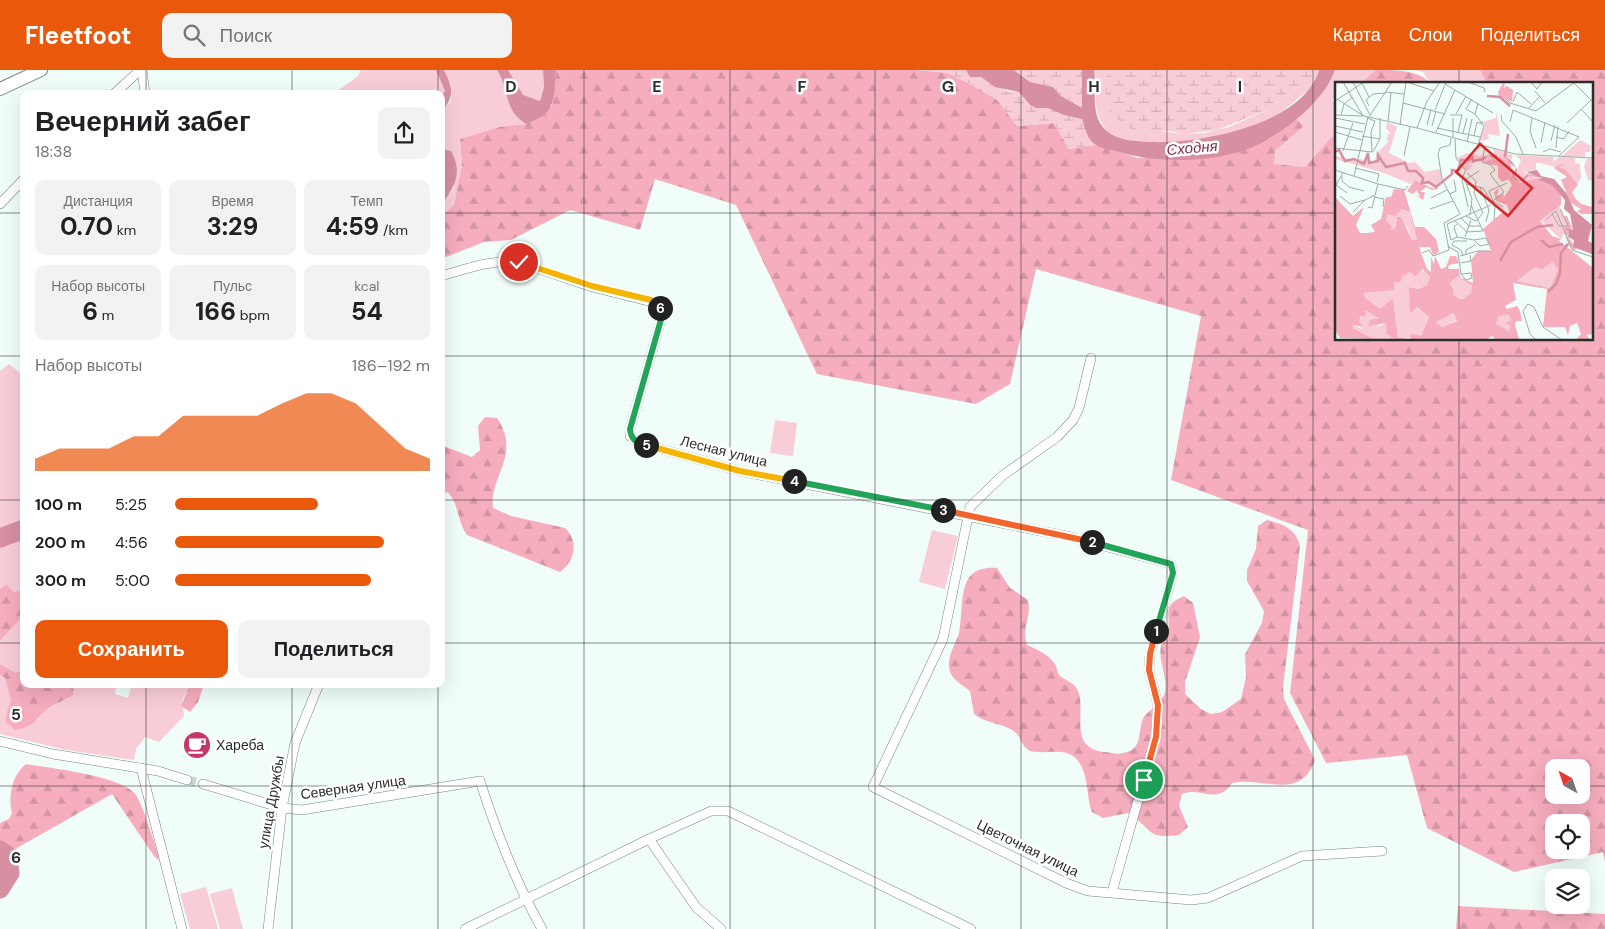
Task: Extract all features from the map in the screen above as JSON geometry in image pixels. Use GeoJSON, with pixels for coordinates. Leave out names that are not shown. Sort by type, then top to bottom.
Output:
{"type":"FeatureCollection","features":[{"type":"Feature","properties":{"kind":"main road"},"geometry":{"type":"LineString","coordinates":[[0,89],[41,70]]}},
{"type":"Feature","properties":{"kind":"street"},"geometry":{"type":"LineString","coordinates":[[118,90],[141,70],[145,90]]}},
{"type":"Feature","properties":{"kind":"street"},"geometry":{"type":"LineString","coordinates":[[0,204],[20,183]]}},
{"type":"Feature","properties":{"kind":"street","name":"Лесная улица"},"geometry":{"type":"LineString","coordinates":[[445,275],[487,264],[507,261],[519,262],[592,286],[656,303],[662,316],[630,429],[630,436],[639,443],[740,471],[966,514],[1071,537],[1167,561],[1173,568],[1173,573],[1150,654],[1149,670],[1158,705],[1156,737],[1112,892]]}},
{"type":"Feature","properties":{"kind":"street"},"geometry":{"type":"LineString","coordinates":[[966,514],[977,498],[1002,476],[1058,437],[1073,420],[1079,408],[1091,358]]}},
{"type":"Feature","properties":{"kind":"street","name":"Цветочная улица"},"geometry":{"type":"LineString","coordinates":[[966,514],[943,639],[873,787],[1066,883],[1088,891],[1191,900],[1208,898],[1302,856],[1382,851]]}},
{"type":"Feature","properties":{"kind":"street","name":"улица Дружбы"},"geometry":{"type":"LineString","coordinates":[[268,929],[282,808],[295,743],[317,688]]}},
{"type":"Feature","properties":{"kind":"street"},"geometry":{"type":"LineString","coordinates":[[1,741],[53,754],[141,768],[187,780]]}},
{"type":"Feature","properties":{"kind":"street"},"geometry":{"type":"LineString","coordinates":[[141,768],[182,929]]}},
{"type":"Feature","properties":{"kind":"street","name":"Северная улица"},"geometry":{"type":"LineString","coordinates":[[203,784],[282,808],[302,810],[480,781],[499,842],[525,898]]}},
{"type":"Feature","properties":{"kind":"street"},"geometry":{"type":"LineString","coordinates":[[465,929],[649,839],[711,812],[728,810],[971,929]]}},
{"type":"Feature","properties":{"kind":"street"},"geometry":{"type":"LineString","coordinates":[[649,839],[696,907],[722,929]]}},
{"type":"Feature","properties":{"kind":"street"},"geometry":{"type":"LineString","coordinates":[[525,898],[542,929]]}},
{"type":"Feature","properties":{"kind":"green space"},"geometry":{"type":"Polygon","coordinates":[[[361,70],[436,70],[445,90],[339,90],[357,77],[361,70]]]}},
{"type":"Feature","properties":{"kind":"green space"},"geometry":{"type":"Polygon","coordinates":[[[444,70],[497,70],[514,112],[526,124],[499,127],[460,139],[462,165],[454,205],[445,213],[445,200],[454,188],[451,151],[445,150],[445,108],[451,101],[451,85],[444,70]]]}},
{"type":"Feature","properties":{"kind":"green space"},"geometry":{"type":"Polygon","coordinates":[[[508,70],[543,70],[544,87],[540,101],[523,96],[508,70]]]}},
{"type":"Feature","properties":{"kind":"green space"},"geometry":{"type":"Polygon","coordinates":[[[556,70],[917,70],[948,73],[997,99],[1017,126],[1054,123],[1069,149],[1096,145],[1138,158],[1269,139],[1296,119],[1304,126],[1275,151],[1274,164],[1305,167],[1335,133],[1335,340],[1592,340],[1592,82],[1486,82],[1480,70],[1605,70],[1605,862],[1603,852],[1590,855],[1590,814],[1545,814],[1545,859],[1572,859],[1514,872],[1427,828],[1407,755],[1326,763],[1290,693],[1308,530],[1171,480],[1201,316],[1036,269],[1010,384],[976,404],[817,374],[736,205],[655,179],[640,230],[570,210],[511,240],[484,242],[445,257],[445,213],[454,205],[462,165],[460,139],[499,127],[526,124],[552,106],[556,70]]]}},
{"type":"Feature","properties":{"kind":"green space"},"geometry":{"type":"Polygon","coordinates":[[[917,70],[966,70],[1007,91],[1019,92],[1030,105],[1036,108],[1048,108],[1082,119],[1087,134],[1096,145],[1069,149],[1054,123],[1017,126],[997,100],[966,82],[948,73],[917,70]]]}},
{"type":"Feature","properties":{"kind":"green space"},"geometry":{"type":"Polygon","coordinates":[[[1014,70],[1082,70],[1082,108],[1061,96],[1053,87],[1030,82],[1014,70]]]}},
{"type":"Feature","properties":{"kind":"green space"},"geometry":{"type":"Polygon","coordinates":[[[1094,70],[1107,70],[1105,99],[1109,110],[1160,131],[1182,134],[1205,133],[1229,127],[1272,108],[1300,85],[1312,87],[1275,116],[1240,131],[1218,137],[1184,142],[1145,142],[1128,140],[1114,135],[1105,128],[1096,107],[1094,70]]]}},
{"type":"Feature","properties":{"kind":"green space"},"geometry":{"type":"Polygon","coordinates":[[[1107,70],[1319,70],[1312,87],[1300,85],[1272,108],[1217,130],[1182,134],[1171,131],[1136,131],[1125,126],[1109,111],[1105,99],[1107,70]]]}},
{"type":"Feature","properties":{"kind":"green space"},"geometry":{"type":"Polygon","coordinates":[[[1335,70],[1376,70],[1363,82],[1335,82],[1335,97],[1332,100],[1335,102],[1335,133],[1305,167],[1274,165],[1275,151],[1304,126],[1296,119],[1321,95],[1335,70]]]}},
{"type":"Feature","properties":{"kind":"green space"},"geometry":{"type":"Polygon","coordinates":[[[1376,70],[1414,73],[1429,82],[1362,82],[1376,70]]]}},
{"type":"Feature","properties":{"kind":"green space"},"geometry":{"type":"Polygon","coordinates":[[[1415,70],[1480,70],[1486,82],[1430,82],[1423,72],[1415,70]]]}},
{"type":"Feature","properties":{"kind":"green space"},"geometry":{"type":"Polygon","coordinates":[[[9,364],[20,373],[20,591],[14,592],[6,584],[0,589],[0,371],[9,364]]]}},
{"type":"Feature","properties":{"kind":"green space"},"geometry":{"type":"Polygon","coordinates":[[[485,417],[497,418],[504,431],[506,454],[495,486],[493,508],[511,516],[565,528],[574,545],[572,557],[560,572],[467,535],[464,530],[452,498],[448,492],[445,493],[445,447],[472,457],[480,450],[478,426],[485,417]]]}},
{"type":"Feature","properties":{"kind":"green space"},"geometry":{"type":"Polygon","coordinates":[[[775,420],[797,423],[793,456],[770,453],[775,420]]]}},
{"type":"Feature","properties":{"kind":"green space"},"geometry":{"type":"Polygon","coordinates":[[[1267,520],[1278,523],[1292,531],[1300,546],[1283,687],[1284,699],[1315,760],[1308,773],[1300,780],[1291,784],[1280,785],[1232,783],[1226,790],[1220,793],[1190,792],[1182,794],[1179,806],[1188,827],[1179,835],[1160,836],[1154,834],[1128,813],[1103,818],[1092,812],[1086,779],[1082,767],[1074,756],[1062,752],[1030,751],[1012,730],[974,714],[970,691],[951,674],[950,658],[959,633],[964,588],[968,579],[974,573],[984,569],[997,568],[1010,588],[1028,600],[1029,612],[1025,633],[1027,645],[1049,658],[1055,664],[1059,675],[1077,689],[1080,697],[1080,726],[1082,735],[1085,743],[1092,749],[1121,754],[1133,749],[1136,745],[1144,717],[1161,700],[1165,692],[1166,686],[1160,652],[1161,646],[1168,633],[1168,611],[1172,603],[1184,596],[1193,603],[1200,637],[1185,682],[1185,694],[1201,709],[1211,714],[1222,712],[1241,699],[1246,677],[1245,654],[1262,623],[1264,611],[1247,581],[1247,570],[1256,549],[1258,526],[1267,520]]]}},
{"type":"Feature","properties":{"kind":"green space"},"geometry":{"type":"Polygon","coordinates":[[[932,530],[958,536],[945,589],[919,582],[932,530]]]}},
{"type":"Feature","properties":{"kind":"green space"},"geometry":{"type":"Polygon","coordinates":[[[6,584],[14,592],[20,591],[20,619],[0,641],[0,589],[6,584]]]}},
{"type":"Feature","properties":{"kind":"green space"},"geometry":{"type":"Polygon","coordinates":[[[20,619],[20,672],[16,674],[0,664],[0,641],[20,619]]]}},
{"type":"Feature","properties":{"kind":"green space"},"geometry":{"type":"Polygon","coordinates":[[[0,664],[16,673],[20,671],[20,688],[74,688],[73,695],[45,711],[29,726],[15,730],[6,722],[7,711],[11,701],[5,678],[0,675],[0,664]]]}},
{"type":"Feature","properties":{"kind":"green space"},"geometry":{"type":"Polygon","coordinates":[[[0,675],[5,678],[11,701],[7,711],[37,720],[44,711],[73,695],[74,688],[116,688],[115,694],[128,698],[131,688],[188,688],[182,700],[184,716],[159,742],[145,737],[136,749],[134,760],[66,750],[0,734],[0,675]]]}},
{"type":"Feature","properties":{"kind":"green space"},"geometry":{"type":"Polygon","coordinates":[[[188,688],[203,688],[198,702],[190,712],[181,706],[188,688]]]}},
{"type":"Feature","properties":{"kind":"green space"},"geometry":{"type":"Polygon","coordinates":[[[26,764],[85,774],[129,788],[136,795],[143,809],[159,857],[158,860],[112,794],[17,848],[9,868],[0,881],[0,823],[9,819],[12,813],[12,786],[17,774],[26,764]]]}},
{"type":"Feature","properties":{"kind":"green space"},"geometry":{"type":"Polygon","coordinates":[[[206,887],[218,929],[190,929],[180,894],[206,887]]]}},
{"type":"Feature","properties":{"kind":"green space"},"geometry":{"type":"Polygon","coordinates":[[[232,888],[243,929],[220,929],[210,894],[232,888]]]}},
{"type":"Feature","properties":{"kind":"green space"},"geometry":{"type":"Polygon","coordinates":[[[1458,906],[1545,911],[1545,914],[1605,914],[1605,929],[1456,929],[1458,906]]]}},
{"type":"Feature","properties":{"kind":"water"},"geometry":{"type":"Polygon","coordinates":[[[436,70],[444,70],[451,87],[449,102],[445,108],[445,90],[436,70]]]}},
{"type":"Feature","properties":{"kind":"water"},"geometry":{"type":"Polygon","coordinates":[[[497,70],[508,70],[523,95],[540,101],[544,87],[543,70],[556,70],[554,97],[549,110],[544,115],[526,124],[510,106],[497,70]]]}},
{"type":"Feature","properties":{"kind":"water","name":"Сходня"},"geometry":{"type":"Polygon","coordinates":[[[966,70],[1014,70],[1030,82],[1053,87],[1061,96],[1082,108],[1082,70],[1094,70],[1096,110],[1101,125],[1107,131],[1116,137],[1127,140],[1171,142],[1221,135],[1271,117],[1293,105],[1309,89],[1319,70],[1335,70],[1317,100],[1299,117],[1270,138],[1253,147],[1235,153],[1194,160],[1173,160],[1133,156],[1098,146],[1088,137],[1082,119],[1064,115],[1048,108],[1036,108],[1030,105],[1019,92],[995,87],[981,77],[970,77],[966,70]]]}},
{"type":"Feature","properties":{"kind":"water"},"geometry":{"type":"Polygon","coordinates":[[[445,150],[451,151],[455,159],[457,173],[445,200],[445,150]]]}},
{"type":"Feature","properties":{"kind":"waterway"},"geometry":{"type":"LineString","coordinates":[[0,538],[20,530]]}},
{"type":"Feature","properties":{"kind":"waterway"},"geometry":{"type":"LineString","coordinates":[[0,850],[8,856],[10,873],[0,889]]}},
{"type":"Feature","properties":{"kind":"tunnel"},"geometry":{"type":"LineString","coordinates":[[187,780],[203,784]]}},
{"type":"Feature","properties":{"kind":"place","name":"Хареба"},"geometry":{"type":"Point","coordinates":[197,745]}},
{"type":"Feature","properties":{"kind":"route"},"geometry":{"type":"LineString","coordinates":[[519,262],[592,286],[651,300],[662,311],[630,429],[630,436],[639,443],[740,471],[966,514],[1071,537],[1167,561],[1171,564],[1173,573],[1150,654],[1149,670],[1158,705],[1156,737],[1144,780]]}}]}
